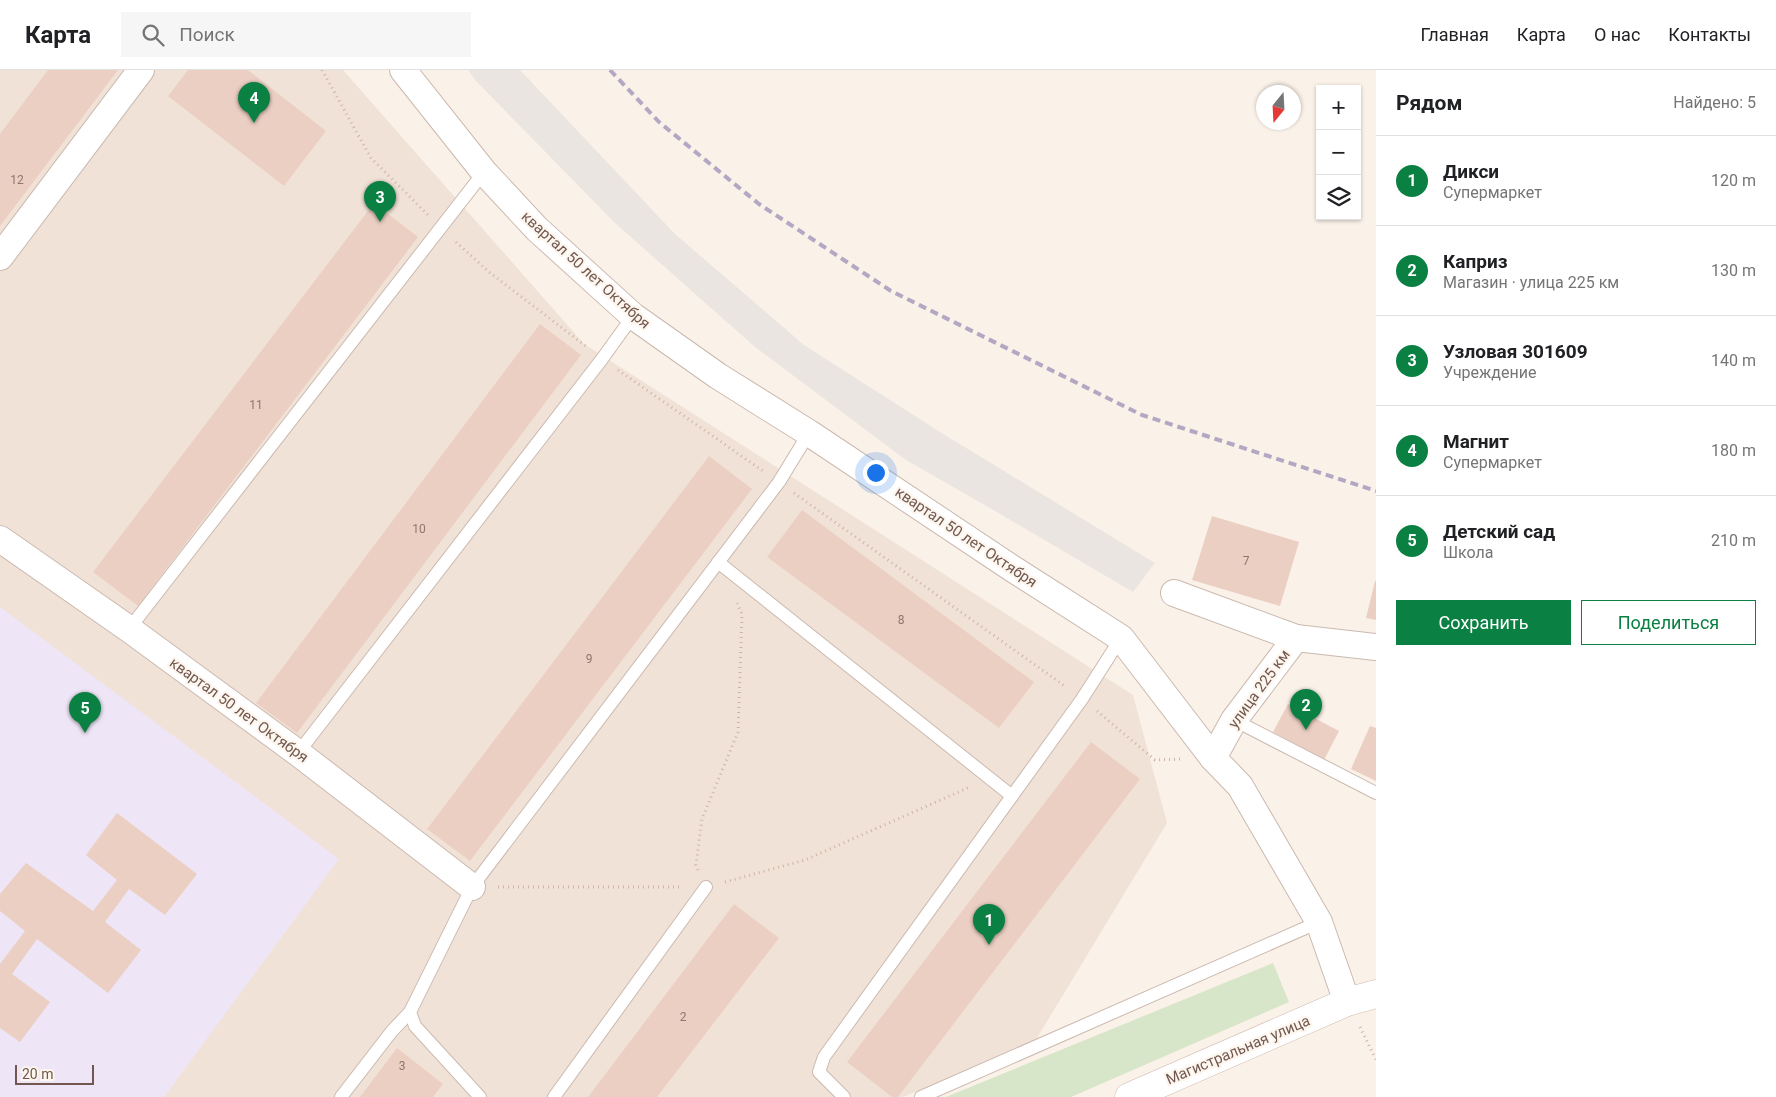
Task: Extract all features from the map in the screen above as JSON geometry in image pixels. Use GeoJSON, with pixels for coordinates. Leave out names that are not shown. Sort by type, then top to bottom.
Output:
{"type":"FeatureCollection","features":[{"type":"Feature","properties":{"kind":"main road","name":"Магистральная улица"},"geometry":{"type":"LineString","coordinates":[[1128,1097],[1348,1002],[1376,994]]}},
{"type":"Feature","properties":{"kind":"street"},"geometry":{"type":"LineString","coordinates":[[0,257],[141,70]]}},
{"type":"Feature","properties":{"kind":"street","name":"квартал 50 лет Октября"},"geometry":{"type":"LineString","coordinates":[[403,70],[484,172],[537,229],[633,316],[718,376],[809,433],[1013,569],[1122,638],[1213,758],[1240,786],[1319,922],[1348,1002]]}},
{"type":"Feature","properties":{"kind":"street","name":"квартал 50 лет Октября"},"geometry":{"type":"LineString","coordinates":[[0,539],[129,629],[298,753],[472,887]]}},
{"type":"Feature","properties":{"kind":"street"},"geometry":{"type":"LineString","coordinates":[[1174,593],[1296,638]]}},
{"type":"Feature","properties":{"kind":"street","name":"улица 225 км"},"geometry":{"type":"LineString","coordinates":[[1213,758],[1234,720],[1296,638],[1376,648]]}},
{"type":"Feature","properties":{"kind":"lane"},"geometry":{"type":"LineString","coordinates":[[129,629],[484,172]]}},
{"type":"Feature","properties":{"kind":"lane"},"geometry":{"type":"LineString","coordinates":[[298,753],[602,359],[633,316]]}},
{"type":"Feature","properties":{"kind":"lane"},"geometry":{"type":"LineString","coordinates":[[341,1097],[392,1031],[410,1012],[472,887],[779,482],[809,433]]}},
{"type":"Feature","properties":{"kind":"lane"},"geometry":{"type":"LineString","coordinates":[[718,562],[1012,796]]}},
{"type":"Feature","properties":{"kind":"lane"},"geometry":{"type":"LineString","coordinates":[[844,1097],[819,1072],[824,1056],[1082,699],[1122,638]]}},
{"type":"Feature","properties":{"kind":"lane"},"geometry":{"type":"LineString","coordinates":[[1234,720],[1376,793]]}},
{"type":"Feature","properties":{"kind":"lane"},"geometry":{"type":"LineString","coordinates":[[554,1097],[706,887]]}},
{"type":"Feature","properties":{"kind":"lane"},"geometry":{"type":"LineString","coordinates":[[921,1097],[1319,922]]}},
{"type":"Feature","properties":{"kind":"lane"},"geometry":{"type":"LineString","coordinates":[[410,1012],[415,1026],[480,1097]]}},
{"type":"Feature","properties":{"kind":"path"},"geometry":{"type":"LineString","coordinates":[[322,70],[371,158],[440,228],[489,272],[602,359],[779,482],[1082,699],[1154,760],[1213,758]]}},
{"type":"Feature","properties":{"kind":"path"},"geometry":{"type":"LineString","coordinates":[[706,887],[696,865],[702,819],[738,732],[742,614],[718,562]]}},
{"type":"Feature","properties":{"kind":"path"},"geometry":{"type":"LineString","coordinates":[[472,887],[706,887],[805,860],[990,778]]}},
{"type":"Feature","properties":{"kind":"path"},"geometry":{"type":"LineString","coordinates":[[1348,1002],[1376,1060]]}},
{"type":"Feature","properties":{"kind":"shaded area"},"geometry":{"type":"Polygon","coordinates":[[[0,70],[343,70],[584,344],[1133,695],[1167,823],[1034,1043],[903,1097],[0,1097],[0,70]]]}},
{"type":"Feature","properties":{"kind":"shaded area"},"geometry":{"type":"Polygon","coordinates":[[[468,70],[520,70],[675,234],[804,345],[940,432],[1155,563],[1133,592],[906,460],[755,347],[615,223],[475,80],[468,70]]]}},
{"type":"Feature","properties":{"kind":"shaded area"},"geometry":{"type":"Polygon","coordinates":[[[0,607],[339,859],[164,1097],[0,1097],[0,607]]]}},
{"type":"Feature","properties":{"kind":"green space"},"geometry":{"type":"Polygon","coordinates":[[[1273,963],[1289,1002],[1071,1097],[946,1097],[1273,963]]]}},
{"type":"Feature","properties":{"kind":"building"},"geometry":{"type":"Polygon","coordinates":[[[48,70],[118,70],[0,226],[0,134],[48,70]]]}},
{"type":"Feature","properties":{"kind":"building"},"geometry":{"type":"Polygon","coordinates":[[[188,70],[248,70],[326,131],[284,186],[168,96],[188,70]]]}},
{"type":"Feature","properties":{"kind":"building"},"geometry":{"type":"Polygon","coordinates":[[[374,203],[418,237],[138,606],[93,572],[374,203]]]}},
{"type":"Feature","properties":{"kind":"building"},"geometry":{"type":"Polygon","coordinates":[[[540,324],[581,355],[297,733],[256,703],[540,324]]]}},
{"type":"Feature","properties":{"kind":"building"},"geometry":{"type":"Polygon","coordinates":[[[709,456],[752,489],[470,861],[427,829],[709,456]]]}},
{"type":"Feature","properties":{"kind":"building"},"geometry":{"type":"Polygon","coordinates":[[[802,510],[1034,682],[999,728],[767,557],[802,510]]]}},
{"type":"Feature","properties":{"kind":"building"},"geometry":{"type":"Polygon","coordinates":[[[1212,516],[1299,542],[1280,606],[1192,580],[1212,516]]]}},
{"type":"Feature","properties":{"kind":"building"},"geometry":{"type":"Polygon","coordinates":[[[1376,581],[1376,620],[1366,618],[1376,581]]]}},
{"type":"Feature","properties":{"kind":"building"},"geometry":{"type":"Polygon","coordinates":[[[1288,704],[1339,731],[1324,760],[1273,732],[1288,704]]]}},
{"type":"Feature","properties":{"kind":"building"},"geometry":{"type":"Polygon","coordinates":[[[1370,726],[1376,728],[1376,781],[1351,769],[1370,726]]]}},
{"type":"Feature","properties":{"kind":"building"},"geometry":{"type":"Polygon","coordinates":[[[1091,742],[1140,779],[898,1097],[892,1097],[847,1062],[1091,742]]]}},
{"type":"Feature","properties":{"kind":"building"},"geometry":{"type":"Polygon","coordinates":[[[117,813],[197,874],[165,915],[129,889],[105,922],[141,950],[108,993],[37,939],[12,974],[50,1002],[20,1042],[0,1028],[0,964],[25,931],[0,911],[0,894],[26,863],[93,911],[117,880],[86,855],[117,813]]]}},
{"type":"Feature","properties":{"kind":"building"},"geometry":{"type":"Polygon","coordinates":[[[734,904],[779,938],[657,1097],[588,1097],[734,904]]]}},
{"type":"Feature","properties":{"kind":"building"},"geometry":{"type":"Polygon","coordinates":[[[397,1048],[443,1084],[433,1097],[360,1097],[397,1048]]]}},
{"type":"Feature","properties":{"kind":"railway"},"geometry":{"type":"LineString","coordinates":[[610,70],[659,122],[759,204],[891,291],[1142,415],[1376,491]]}},
{"type":"Feature","properties":{"kind":"place","name":"Магнит"},"geometry":{"type":"Point","coordinates":[254,123]}},
{"type":"Feature","properties":{"kind":"place","name":"Узловая 301609"},"geometry":{"type":"Point","coordinates":[380,222]}},
{"type":"Feature","properties":{"kind":"place","name":"Каприз"},"geometry":{"type":"Point","coordinates":[1306,730]}},
{"type":"Feature","properties":{"kind":"place","name":"Детский сад"},"geometry":{"type":"Point","coordinates":[85,733]}},
{"type":"Feature","properties":{"kind":"place","name":"Дикси"},"geometry":{"type":"Point","coordinates":[989,945]}}]}
